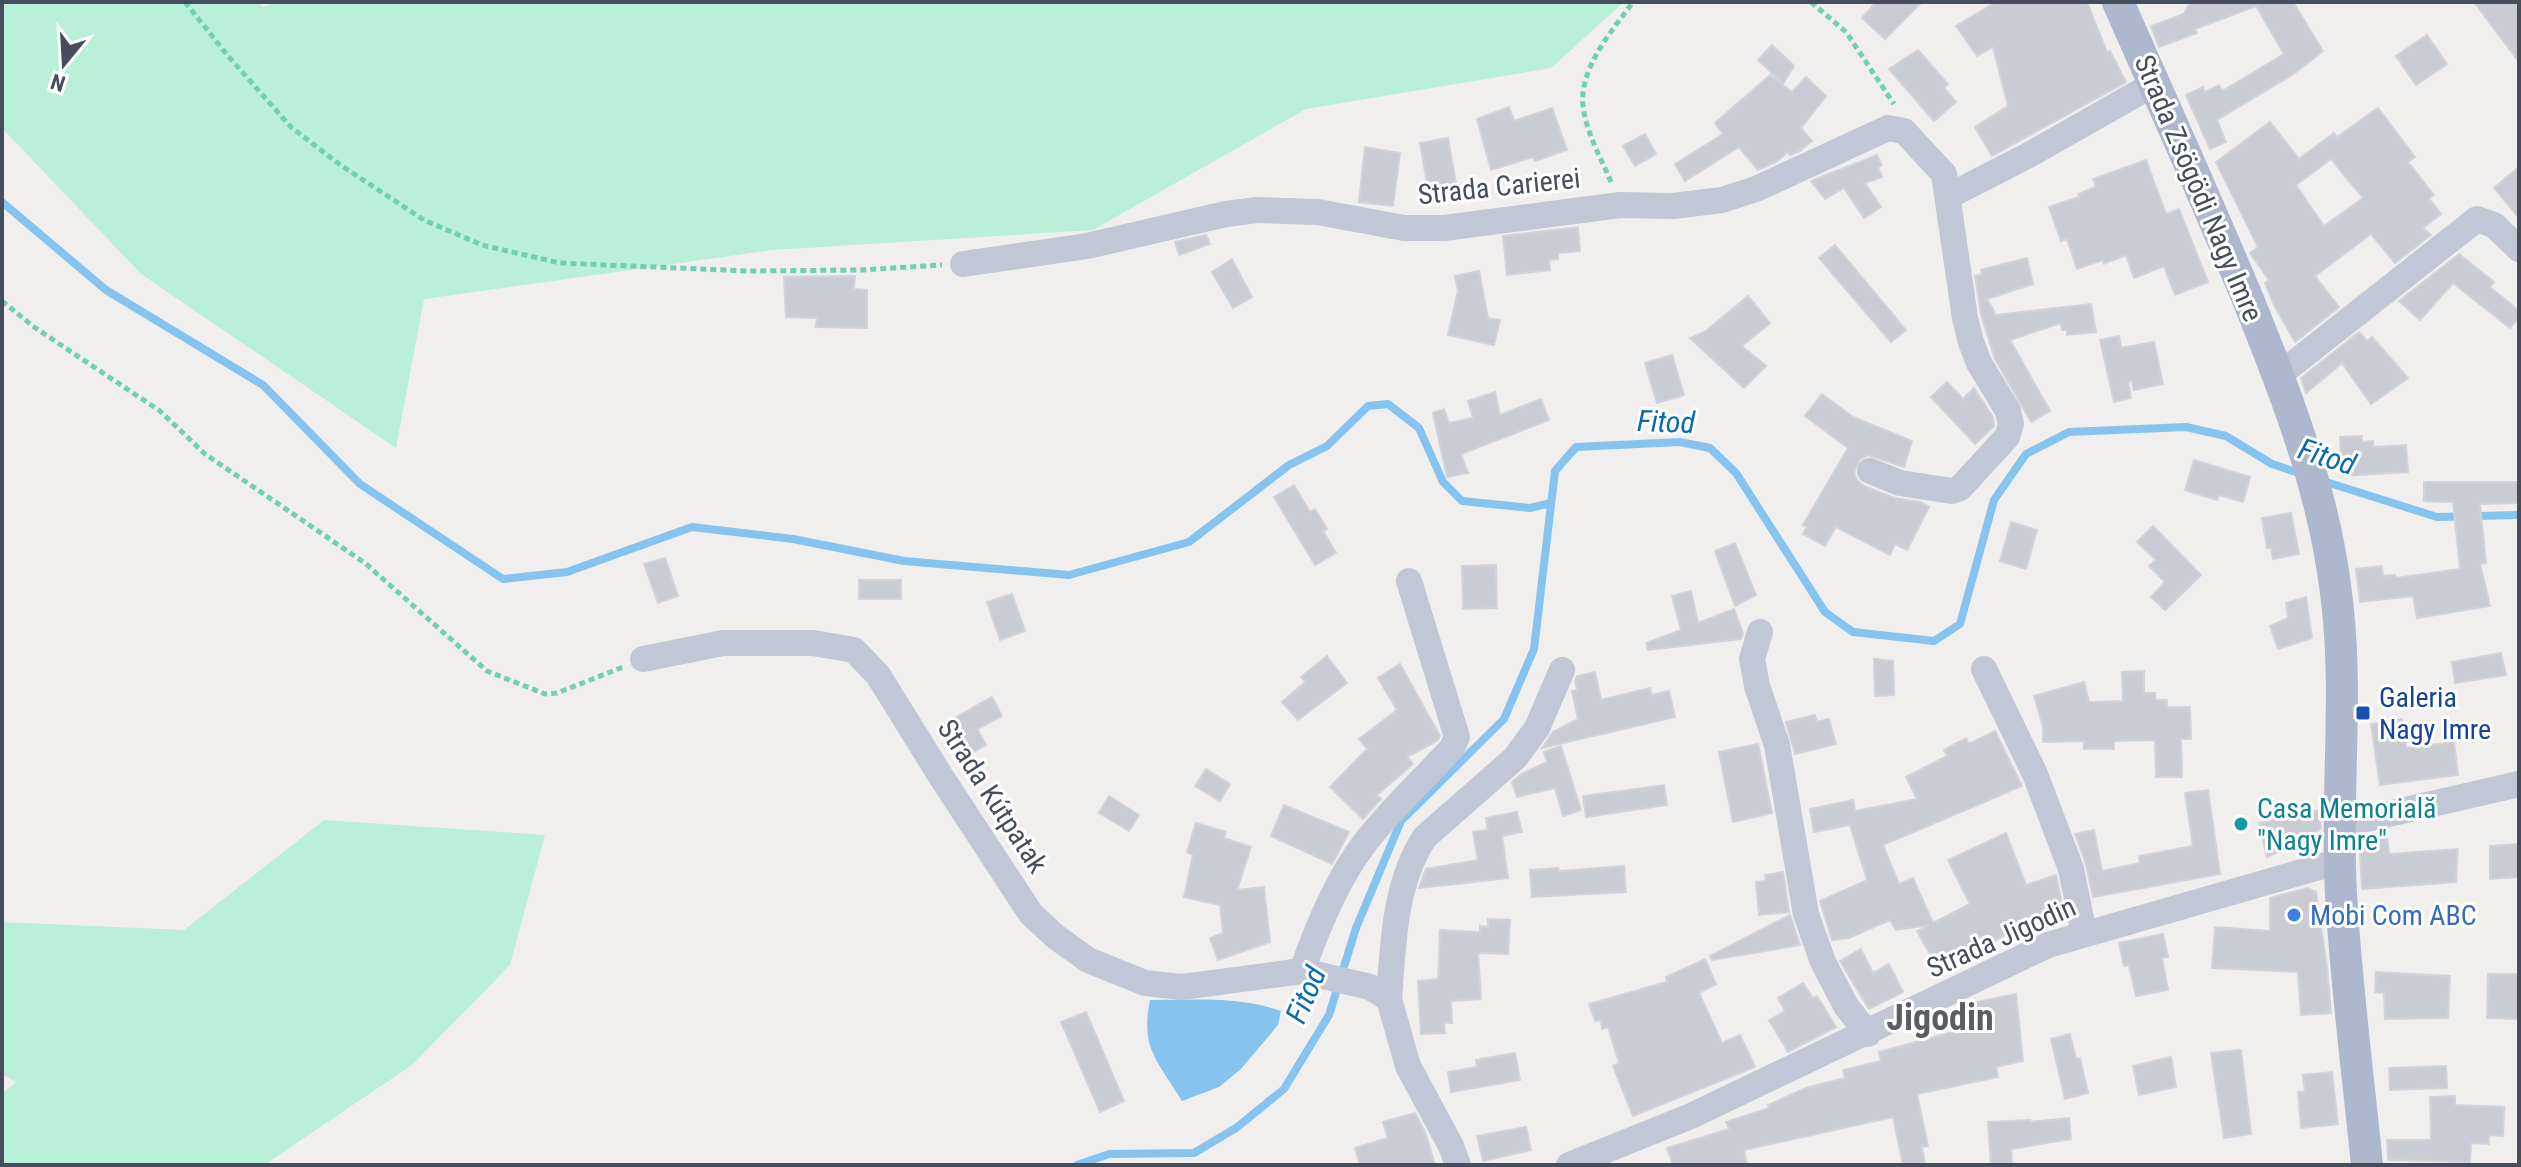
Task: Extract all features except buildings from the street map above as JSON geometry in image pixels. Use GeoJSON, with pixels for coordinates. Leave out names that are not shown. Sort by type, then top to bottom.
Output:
{"type":"FeatureCollection","features":[{"type":"Feature","properties":{"kind":"main road","name":"Strada Zsögödi Nagy Imre"},"geometry":{"type":"LineString","coordinates":[[2118,2],[2279,375],[2316,492],[2335,585],[2339,625],[2343,717],[2341,896],[2367,1165]]}},
{"type":"Feature","properties":{"kind":"street"},"geometry":{"type":"LineString","coordinates":[[1949,196],[2154,84]]}},
{"type":"Feature","properties":{"kind":"street","name":"Strada Carierei"},"geometry":{"type":"LineString","coordinates":[[963,264],[1087,246],[1226,214],[1257,210],[1318,212],[1404,228],[1444,228],[1620,205],[1673,206],[1722,200],[1756,189],[1888,128],[1904,131]]}},
{"type":"Feature","properties":{"kind":"street"},"geometry":{"type":"LineString","coordinates":[[1870,471],[1900,483],[1952,491],[1960,488],[2007,437],[2011,424],[2008,411],[1979,363],[1971,342],[1944,174],[1904,131]]}},
{"type":"Feature","properties":{"kind":"street"},"geometry":{"type":"LineString","coordinates":[[2279,375],[2477,219],[2494,225],[2519,249]]}},
{"type":"Feature","properties":{"kind":"street"},"geometry":{"type":"LineString","coordinates":[[1309,973],[1316,935],[1349,865],[1366,842],[1452,748],[1457,737],[1409,581]]}},
{"type":"Feature","properties":{"kind":"street"},"geometry":{"type":"LineString","coordinates":[[1760,632],[1752,659],[1757,686],[1777,745],[1806,914],[1823,962],[1846,1006],[1868,1034]]}},
{"type":"Feature","properties":{"kind":"street","name":"Strada Kútpatak"},"geometry":{"type":"LineString","coordinates":[[643,659],[723,643],[813,643],[854,650],[878,675],[1031,914],[1088,960],[1145,983],[1182,987],[1309,973],[1379,993]]}},
{"type":"Feature","properties":{"kind":"street"},"geometry":{"type":"LineString","coordinates":[[1984,669],[2035,774],[2071,869],[2084,933]]}},
{"type":"Feature","properties":{"kind":"street"},"geometry":{"type":"LineString","coordinates":[[1458,1165],[1408,1066],[1379,993],[1393,945],[1402,892],[1416,850],[1425,837],[1515,758],[1537,728],[1562,670]]}},
{"type":"Feature","properties":{"kind":"street"},"geometry":{"type":"LineString","coordinates":[[2340,825],[2519,784]]}},
{"type":"Feature","properties":{"kind":"street","name":"Strada Jigodin"},"geometry":{"type":"LineString","coordinates":[[1569,1165],[1691,1116],[1868,1034],[2048,945],[2340,861]]}},
{"type":"Feature","properties":{"kind":"path"},"geometry":{"type":"LineString","coordinates":[[185,2],[291,127],[339,164],[424,220],[482,245],[560,263],[748,271],[862,270],[963,264]]}},
{"type":"Feature","properties":{"kind":"path"},"geometry":{"type":"LineString","coordinates":[[1620,205],[1588,127],[1583,93],[1593,63],[1633,2]]}},
{"type":"Feature","properties":{"kind":"path"},"geometry":{"type":"LineString","coordinates":[[1811,2],[1846,32],[1894,102],[1904,131]]}},
{"type":"Feature","properties":{"kind":"path"},"geometry":{"type":"LineString","coordinates":[[2,301],[34,327],[160,411],[205,454],[365,563],[487,671],[545,694],[557,693],[643,659]]}},
{"type":"Feature","properties":{"kind":"green space"},"geometry":{"type":"Polygon","coordinates":[[[2,2],[258,2],[263,7],[278,2],[1624,2],[1551,68],[1306,109],[1093,230],[773,250],[424,299],[396,448],[141,274],[2,128],[2,2]]]}},
{"type":"Feature","properties":{"kind":"green space"},"geometry":{"type":"Polygon","coordinates":[[[324,820],[545,835],[510,965],[412,1065],[264,1165],[2,1165],[2,1094],[16,1082],[2,1074],[2,922],[184,930],[324,820]]]}},
{"type":"Feature","properties":{"kind":"water"},"geometry":{"type":"Polygon","coordinates":[[[1150,1000],[1233,1001],[1281,1011],[1278,1025],[1241,1069],[1219,1087],[1182,1101],[1149,1043],[1150,1000]]]}},
{"type":"Feature","properties":{"kind":"waterway"},"geometry":{"type":"LineString","coordinates":[[2,202],[106,290],[263,385],[360,484],[503,579],[567,572],[692,527],[793,539],[904,561],[1069,575],[1189,542],[1289,465],[1327,446],[1368,406],[1388,404],[1419,428],[1443,482],[1462,501],[1530,508],[1551,503]]}},
{"type":"Feature","properties":{"kind":"waterway","name":"Fitod"},"geometry":{"type":"LineString","coordinates":[[1077,1165],[1109,1154],[1194,1153],[1236,1128],[1284,1089],[1329,1015],[1356,928],[1401,821],[1504,719],[1534,649],[1555,471],[1576,447],[1680,442],[1710,448],[1736,473],[1825,612],[1853,632],[1934,641],[1960,624],[1994,500],[2026,454],[2069,432],[2186,427],[2226,436],[2272,464],[2302,474]]}},
{"type":"Feature","properties":{"kind":"waterway","name":"Fitod"},"geometry":{"type":"LineString","coordinates":[[2323,481],[2437,517],[2519,515]]}},
{"type":"Feature","properties":{"kind":"place","name":"Galeria Nagy Imre"},"geometry":{"type":"Point","coordinates":[2363,713]}},
{"type":"Feature","properties":{"kind":"place","name":"Casa Memorială \"Nagy Imre\""},"geometry":{"type":"Point","coordinates":[2241,824]}},
{"type":"Feature","properties":{"kind":"place","name":"Mobi Com ABC"},"geometry":{"type":"Point","coordinates":[2294,915]}},
{"type":"Feature","properties":{"kind":"district","name":"Jigodin"},"geometry":{"type":"Point","coordinates":[1940,1017]}}]}
